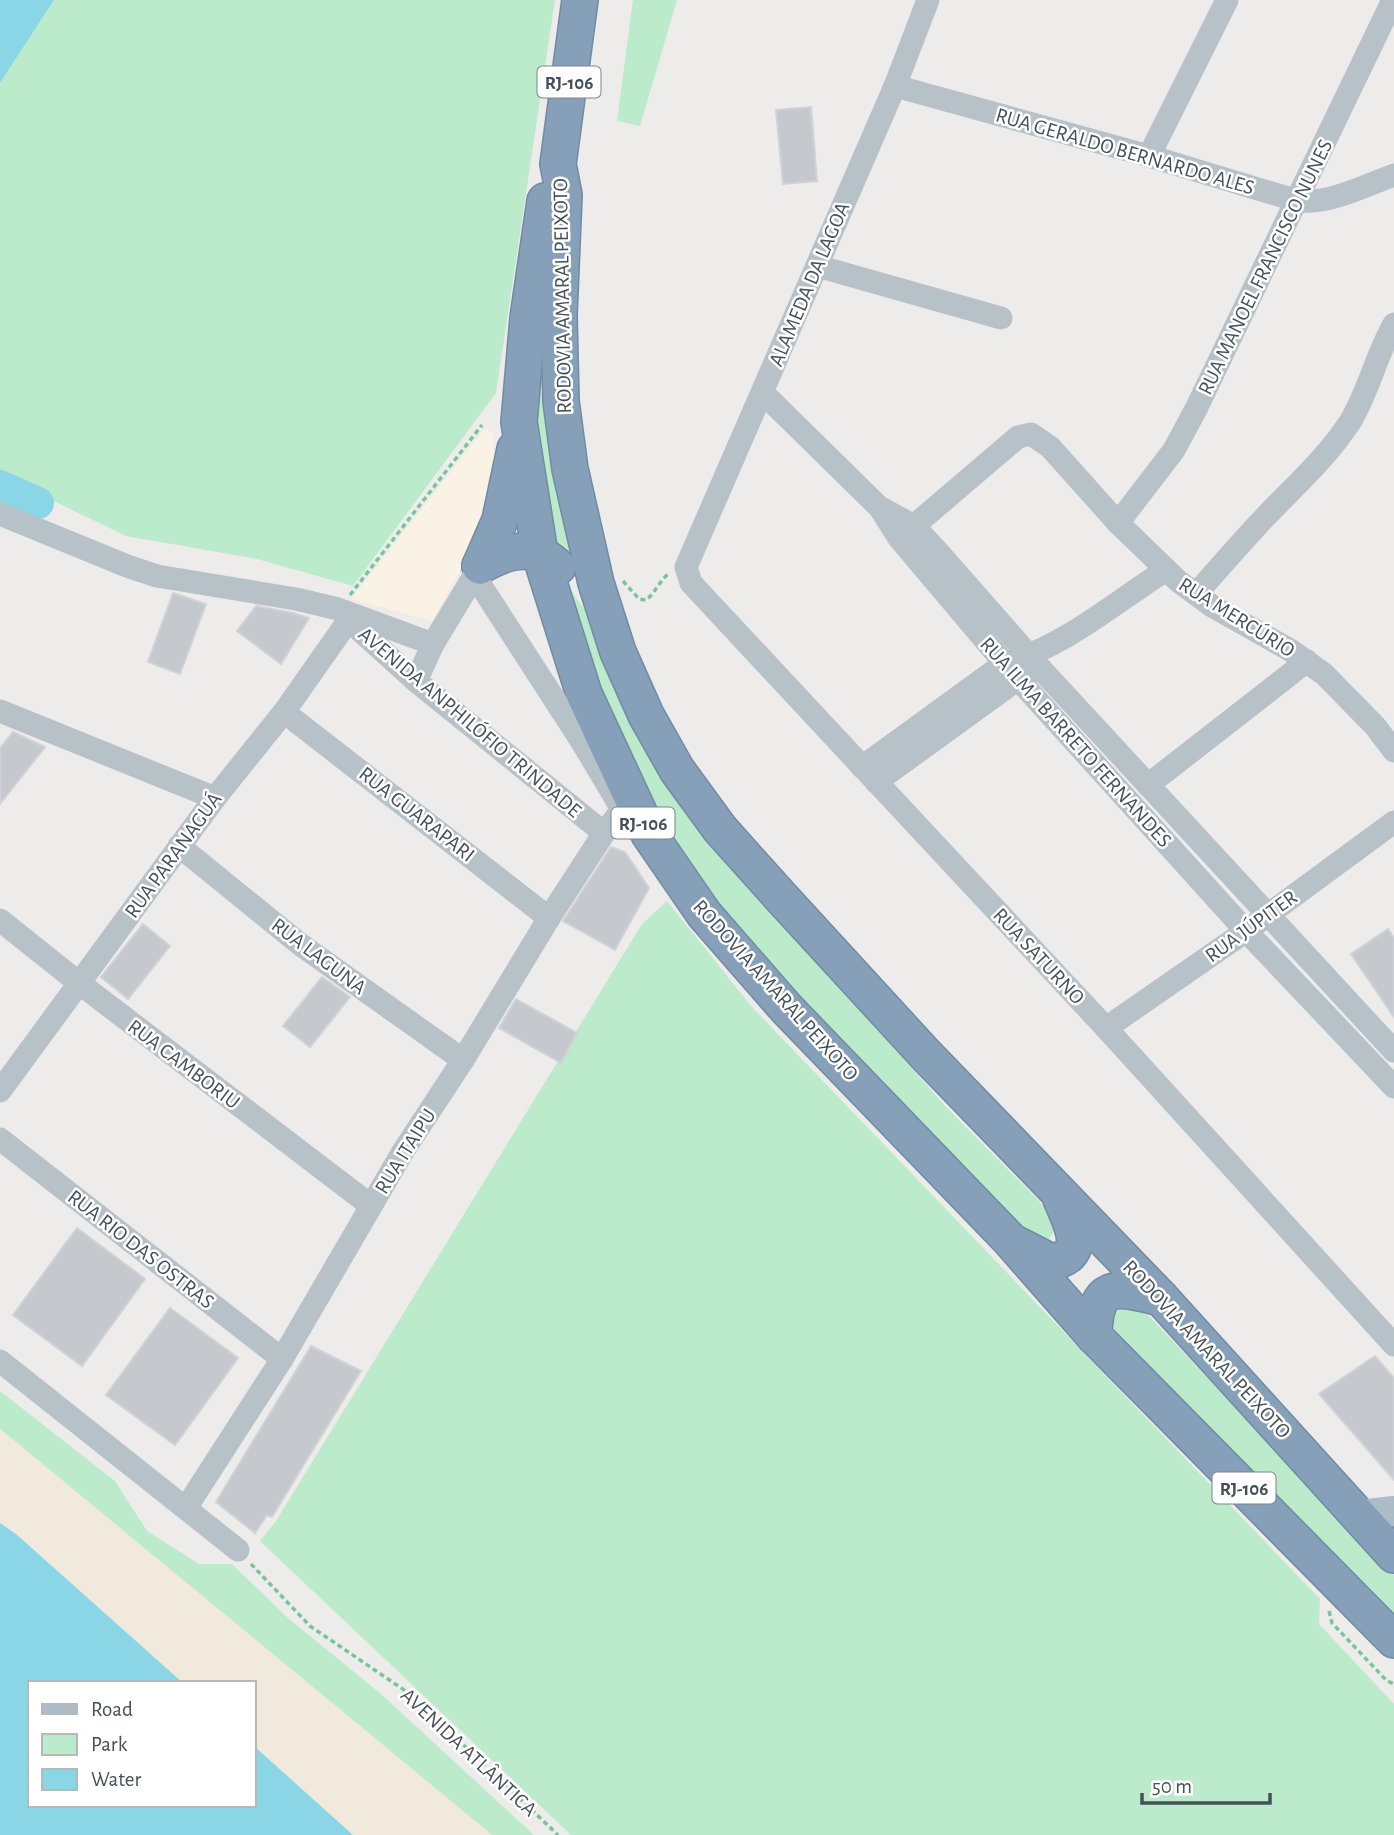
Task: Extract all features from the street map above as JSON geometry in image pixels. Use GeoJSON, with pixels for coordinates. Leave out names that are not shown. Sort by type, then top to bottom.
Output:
{"type":"FeatureCollection","features":[{"type":"Feature","properties":{"kind":"highway","name":"RODOVIA AMARAL PEIXOTO"},"geometry":{"type":"LineString","coordinates":[[580,0],[558,164],[564,195],[559,316],[561,401],[568,456],[593,572],[618,652],[646,715],[677,770],[720,829],[925,1054],[1161,1298],[1394,1555]]}},
{"type":"Feature","properties":{"kind":"highway","name":"RODOVIA AMARAL PEIXOTO"},"geometry":{"type":"LineString","coordinates":[[558,164],[550,180],[541,225],[528,318],[519,422],[540,554],[584,694],[626,804],[704,914],[786,1008],[1008,1238],[1094,1336],[1394,1640]]}},
{"type":"Feature","properties":{"kind":"highway"},"geometry":{"type":"LineString","coordinates":[[477,571],[500,520],[519,422]]}},
{"type":"Feature","properties":{"kind":"highway"},"geometry":{"type":"LineString","coordinates":[[477,571],[497,556],[510,553],[540,554],[564,572],[618,652]]}},
{"type":"Feature","properties":{"kind":"highway"},"geometry":{"type":"LineString","coordinates":[[1008,1238],[1051,1262],[1063,1259],[1069,1254],[1074,1245],[1074,1229],[1059,1193]]}},
{"type":"Feature","properties":{"kind":"highway"},"geometry":{"type":"LineString","coordinates":[[1094,1336],[1095,1311],[1104,1296],[1118,1289],[1161,1298]]}},
{"type":"Feature","properties":{"kind":"main road"},"geometry":{"type":"LineString","coordinates":[[1359,1515],[1394,1511]]}},
{"type":"Feature","properties":{"kind":"street"},"geometry":{"type":"LineString","coordinates":[[1149,156],[1227,0]]}},
{"type":"Feature","properties":{"kind":"street","name":"RUA MANOEL FRANCISCO NUNES"},"geometry":{"type":"LineString","coordinates":[[1118,523],[1174,450],[1298,201],[1393,0]]}},
{"type":"Feature","properties":{"kind":"street","name":"ALAMEDA DA LAGOA"},"geometry":{"type":"LineString","coordinates":[[678,569],[763,393],[895,86],[924,1]]}},
{"type":"Feature","properties":{"kind":"street","name":"RUA GERALDO BERNARDO ALES"},"geometry":{"type":"LineString","coordinates":[[895,86],[1149,156],[1298,201],[1313,202],[1329,198],[1394,175]]}},
{"type":"Feature","properties":{"kind":"street"},"geometry":{"type":"LineString","coordinates":[[817,266],[1001,318]]}},
{"type":"Feature","properties":{"kind":"street"},"geometry":{"type":"LineString","coordinates":[[869,775],[1011,671],[1036,663],[1180,582],[1270,513],[1311,472],[1351,420],[1366,392],[1378,354],[1394,324]]}},
{"type":"Feature","properties":{"kind":"street","name":"RUA ILMA BARRETO FERNANDES"},"geometry":{"type":"LineString","coordinates":[[763,393],[1036,663],[1394,1051]]}},
{"type":"Feature","properties":{"kind":"street","name":"RUA MERCÚRIO"},"geometry":{"type":"LineString","coordinates":[[906,532],[1018,436],[1031,434],[1042,439],[1118,523],[1180,582],[1212,606],[1307,661],[1349,699],[1394,751]]}},
{"type":"Feature","properties":{"kind":"street"},"geometry":{"type":"LineString","coordinates":[[0,514],[157,576],[296,599],[344,610],[433,644]]}},
{"type":"Feature","properties":{"kind":"street","name":"RUA ILMA BARRETO FERNANDES"},"geometry":{"type":"LineString","coordinates":[[906,532],[1011,671],[1246,931],[1394,1087]]}},
{"type":"Feature","properties":{"kind":"street","name":"RUA SATURNO"},"geometry":{"type":"LineString","coordinates":[[678,569],[1106,1028],[1394,1345]]}},
{"type":"Feature","properties":{"kind":"street"},"geometry":{"type":"LineString","coordinates":[[415,681],[433,644],[477,571],[582,742],[626,804]]}},
{"type":"Feature","properties":{"kind":"street","name":"AVENIDA ANPHILÓFIO TRINDADE"},"geometry":{"type":"LineString","coordinates":[[344,610],[415,681],[604,833]]}},
{"type":"Feature","properties":{"kind":"street","name":"RUA PARANAGUÁ"},"geometry":{"type":"LineString","coordinates":[[0,1091],[179,846],[284,712],[344,610]]}},
{"type":"Feature","properties":{"kind":"street"},"geometry":{"type":"LineString","coordinates":[[1148,785],[1307,661]]}},
{"type":"Feature","properties":{"kind":"street"},"geometry":{"type":"LineString","coordinates":[[0,711],[215,798]]}},
{"type":"Feature","properties":{"kind":"street","name":"RUA GUARAPARI"},"geometry":{"type":"LineString","coordinates":[[284,712],[549,918]]}},
{"type":"Feature","properties":{"kind":"street","name":"RUA ITAIPU"},"geometry":{"type":"LineString","coordinates":[[186,1508],[282,1359],[370,1205],[463,1060],[549,918],[626,804]]}},
{"type":"Feature","properties":{"kind":"street","name":"RUA JÚPITER"},"geometry":{"type":"LineString","coordinates":[[1106,1028],[1246,931],[1394,822]]}},
{"type":"Feature","properties":{"kind":"street","name":"RUA LAGUNA"},"geometry":{"type":"LineString","coordinates":[[179,846],[301,945],[463,1060]]}},
{"type":"Feature","properties":{"kind":"street","name":"RUA CAMBORIU"},"geometry":{"type":"LineString","coordinates":[[0,920],[370,1205]]}},
{"type":"Feature","properties":{"kind":"street","name":"RUA RIO DAS OSTRAS"},"geometry":{"type":"LineString","coordinates":[[0,1139],[282,1359]]}},
{"type":"Feature","properties":{"kind":"street"},"geometry":{"type":"LineString","coordinates":[[0,1361],[238,1550]]}},
{"type":"Feature","properties":{"kind":"street"},"geometry":{"type":"LineString","coordinates":[[0,1380],[207,1545]]}},
{"type":"Feature","properties":{"kind":"path"},"geometry":{"type":"LineString","coordinates":[[344,610],[482,425]]}},
{"type":"Feature","properties":{"kind":"path"},"geometry":{"type":"LineString","coordinates":[[621,579],[639,598],[646,600],[652,596],[660,581],[678,569]]}},
{"type":"Feature","properties":{"kind":"path","name":"AVENIDA ATLÂNTICA"},"geometry":{"type":"LineString","coordinates":[[238,1550],[310,1626],[410,1694],[558,1835]]}},
{"type":"Feature","properties":{"kind":"path"},"geometry":{"type":"LineString","coordinates":[[1326,1600],[1332,1623],[1387,1681],[1394,1684]]}},
{"type":"Feature","properties":{"kind":"shaded area"},"geometry":{"type":"Polygon","coordinates":[[[486,427],[493,434],[497,503],[432,621],[351,599],[486,427]]]}},
{"type":"Feature","properties":{"kind":"green space"},"geometry":{"type":"Polygon","coordinates":[[[54,0],[555,0],[496,393],[353,586],[257,559],[126,536],[0,475],[0,83],[54,0]]]}},
{"type":"Feature","properties":{"kind":"green space"},"geometry":{"type":"Polygon","coordinates":[[[633,0],[677,0],[640,126],[617,121],[633,0]]]}},
{"type":"Feature","properties":{"kind":"green space"},"geometry":{"type":"Polygon","coordinates":[[[542,392],[549,403],[577,565],[549,550],[532,406],[542,392]]]}},
{"type":"Feature","properties":{"kind":"green space"},"geometry":{"type":"Polygon","coordinates":[[[553,575],[570,589],[590,617],[729,858],[944,1105],[1045,1207],[1055,1229],[1049,1240],[1028,1239],[761,969],[664,846],[553,575]]]}},
{"type":"Feature","properties":{"kind":"green space"},"geometry":{"type":"Polygon","coordinates":[[[667,901],[751,1006],[1320,1599],[1319,1624],[1394,1704],[1394,1835],[571,1835],[260,1541],[276,1521],[642,924],[667,901]]]}},
{"type":"Feature","properties":{"kind":"green space"},"geometry":{"type":"Polygon","coordinates":[[[1128,1305],[1149,1316],[1394,1575],[1394,1628],[1115,1332],[1111,1313],[1128,1305]]]}},
{"type":"Feature","properties":{"kind":"green space"},"geometry":{"type":"Polygon","coordinates":[[[0,1391],[115,1481],[147,1531],[199,1564],[232,1564],[288,1618],[381,1694],[534,1835],[492,1835],[0,1429],[0,1391]]]}},
{"type":"Feature","properties":{"kind":"sand"},"geometry":{"type":"Polygon","coordinates":[[[0,1429],[492,1835],[353,1835],[256,1748],[256,1681],[181,1681],[16,1534],[0,1523],[0,1429]]]}},
{"type":"Feature","properties":{"kind":"water"},"geometry":{"type":"Polygon","coordinates":[[[0,0],[54,0],[0,83],[0,0]]]}},
{"type":"Feature","properties":{"kind":"water"},"geometry":{"type":"Polygon","coordinates":[[[0,1523],[16,1534],[181,1681],[28,1681],[28,1807],[256,1807],[256,1748],[353,1835],[0,1835],[0,1523]]]}},
{"type":"Feature","properties":{"kind":"building"},"geometry":{"type":"Polygon","coordinates":[[[811,107],[817,181],[783,184],[776,110],[811,107]]]}},
{"type":"Feature","properties":{"kind":"building"},"geometry":{"type":"Polygon","coordinates":[[[173,593],[206,604],[180,674],[148,662],[173,593]]]}},
{"type":"Feature","properties":{"kind":"building"},"geometry":{"type":"Polygon","coordinates":[[[256,606],[309,618],[281,664],[237,631],[256,606]]]}},
{"type":"Feature","properties":{"kind":"building"},"geometry":{"type":"Polygon","coordinates":[[[13,732],[45,747],[0,804],[0,748],[13,732]]]}},
{"type":"Feature","properties":{"kind":"building"},"geometry":{"type":"Polygon","coordinates":[[[611,847],[625,852],[649,888],[615,950],[563,921],[611,847]]]}},
{"type":"Feature","properties":{"kind":"building"},"geometry":{"type":"Polygon","coordinates":[[[143,924],[170,946],[128,999],[101,977],[143,924]]]}},
{"type":"Feature","properties":{"kind":"building"},"geometry":{"type":"Polygon","coordinates":[[[1388,929],[1394,938],[1394,1017],[1351,954],[1388,929]]]}},
{"type":"Feature","properties":{"kind":"building"},"geometry":{"type":"Polygon","coordinates":[[[322,977],[350,997],[310,1047],[283,1026],[322,977]]]}},
{"type":"Feature","properties":{"kind":"building"},"geometry":{"type":"Polygon","coordinates":[[[516,999],[577,1033],[561,1063],[499,1028],[516,999]]]}},
{"type":"Feature","properties":{"kind":"building"},"geometry":{"type":"Polygon","coordinates":[[[77,1228],[145,1279],[82,1366],[13,1315],[77,1228]]]}},
{"type":"Feature","properties":{"kind":"building"},"geometry":{"type":"Polygon","coordinates":[[[170,1308],[238,1358],[175,1445],[106,1395],[170,1308]]]}},
{"type":"Feature","properties":{"kind":"building"},"geometry":{"type":"Polygon","coordinates":[[[311,1346],[361,1371],[272,1517],[267,1515],[255,1533],[216,1502],[311,1346]]]}},
{"type":"Feature","properties":{"kind":"building"},"geometry":{"type":"Polygon","coordinates":[[[1375,1356],[1394,1378],[1394,1480],[1319,1394],[1375,1356]]]}},
{"type":"Feature","properties":{"kind":"waterway"},"geometry":{"type":"LineString","coordinates":[[0,486],[38,503]]}}]}
